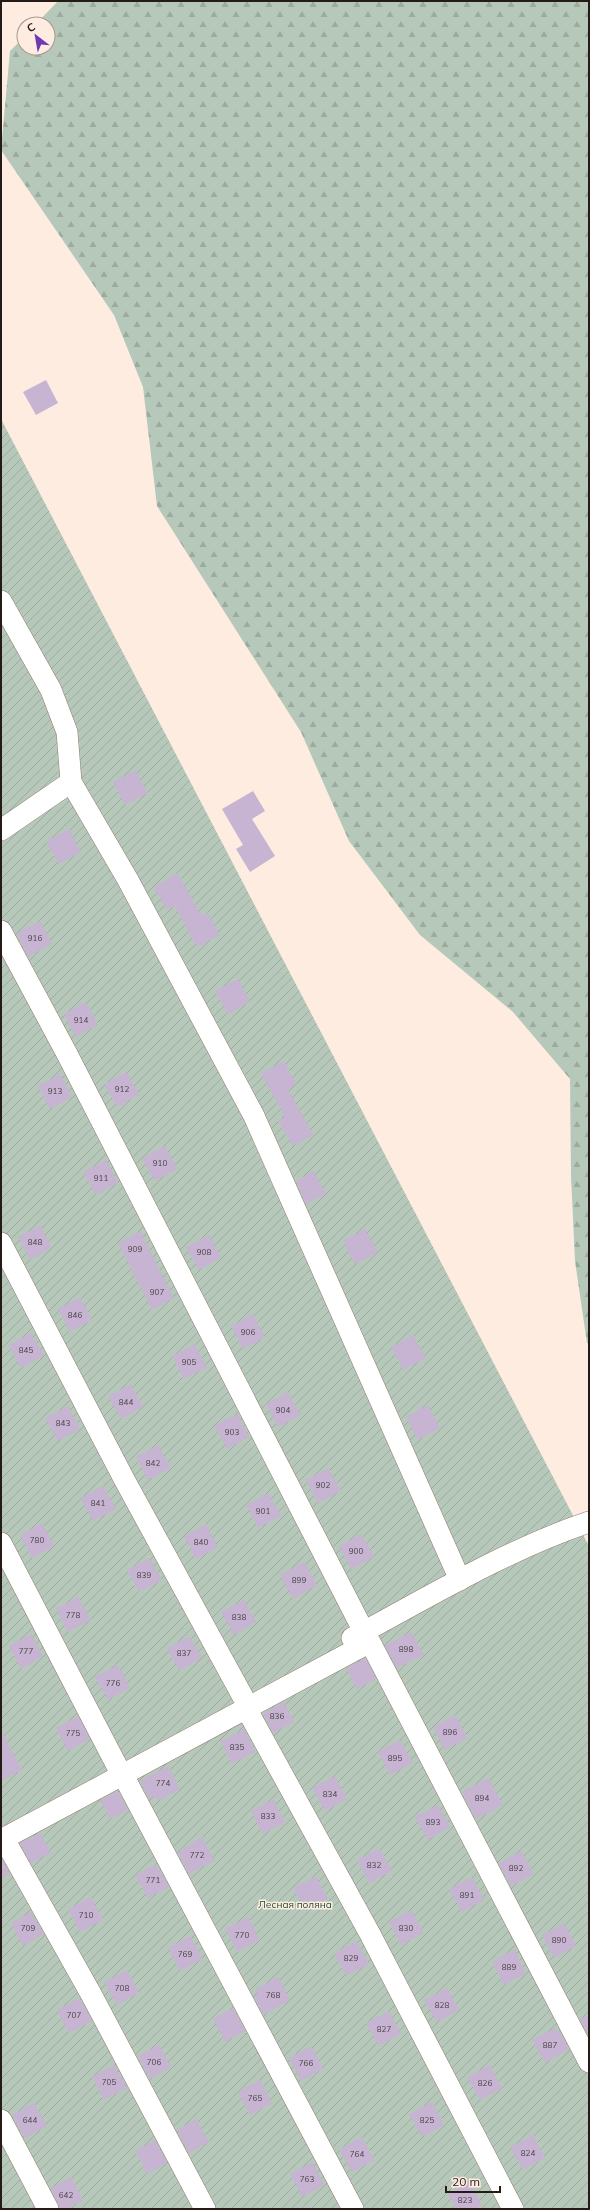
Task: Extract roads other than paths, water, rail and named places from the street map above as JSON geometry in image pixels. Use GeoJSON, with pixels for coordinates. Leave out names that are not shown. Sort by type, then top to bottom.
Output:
{"type":"FeatureCollection","features":[{"type":"Feature","properties":{"kind":"street"},"geometry":{"type":"LineString","coordinates":[[1,601],[51,690],[67,732],[72,782],[128,880],[254,1116],[460,1580]]}},
{"type":"Feature","properties":{"kind":"street"},"geometry":{"type":"LineString","coordinates":[[1,830],[72,782]]}},
{"type":"Feature","properties":{"kind":"street"},"geometry":{"type":"LineString","coordinates":[[1,931],[66,1052],[364,1632]]}},
{"type":"Feature","properties":{"kind":"street"},"geometry":{"type":"LineString","coordinates":[[1,1243],[124,1479],[370,1934],[513,2209]]}},
{"type":"Feature","properties":{"kind":"street"},"geometry":{"type":"LineString","coordinates":[[245,1703],[364,1632],[460,1580],[548,1536],[589,1522]]}},
{"type":"Feature","properties":{"kind":"street"},"geometry":{"type":"LineString","coordinates":[[1,1543],[353,2209]]}},
{"type":"Feature","properties":{"kind":"street"},"geometry":{"type":"LineString","coordinates":[[205,2209],[2,1832],[245,1703],[370,1642],[589,2062]]}},
{"type":"Feature","properties":{"kind":"street"},"geometry":{"type":"LineString","coordinates":[[1,2120],[48,2209]]}},
{"type":"Feature","properties":{"kind":"park label","name":"Лесная поляна"},"geometry":{"type":"Point","coordinates":[295,1904]}}]}
